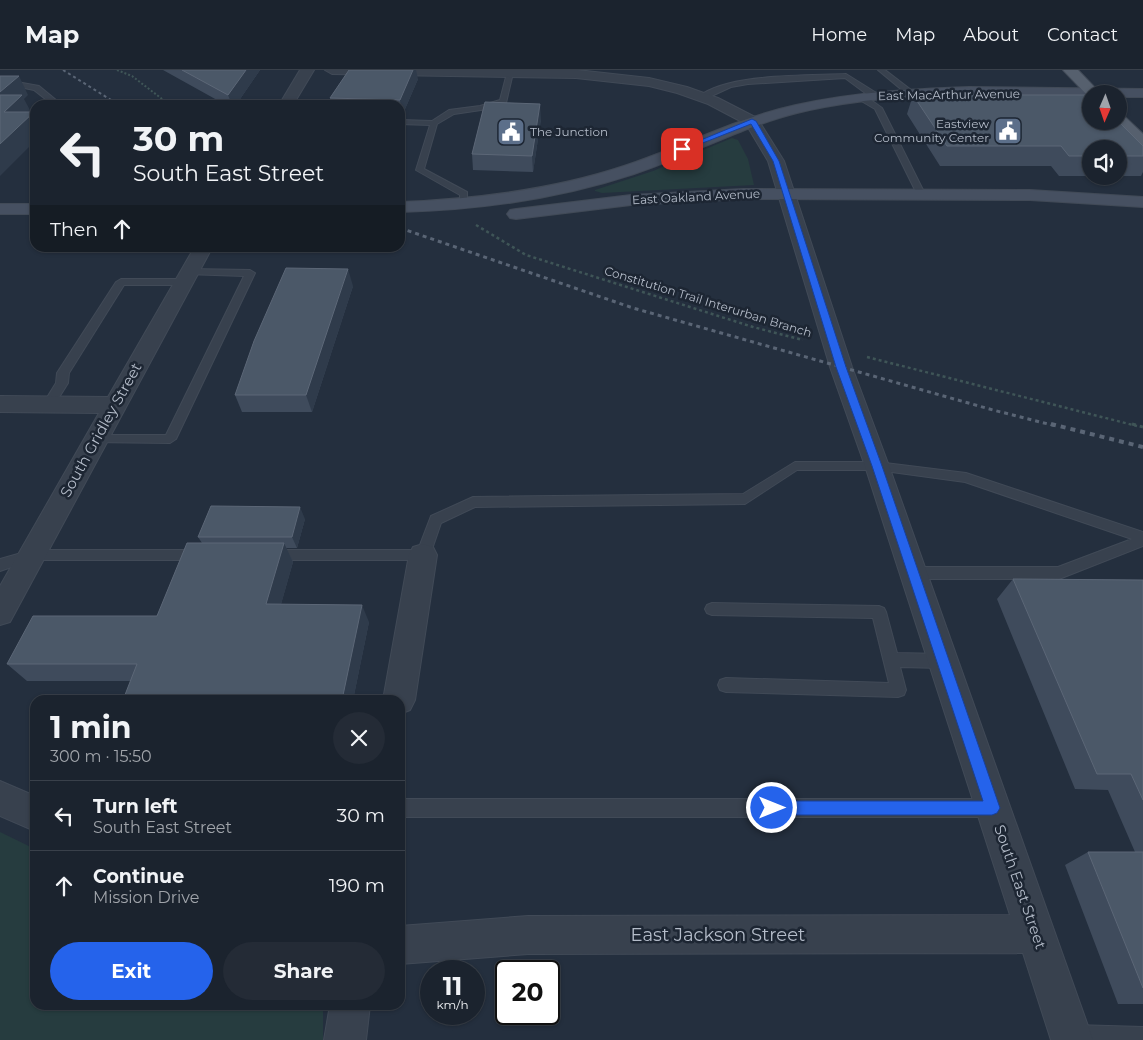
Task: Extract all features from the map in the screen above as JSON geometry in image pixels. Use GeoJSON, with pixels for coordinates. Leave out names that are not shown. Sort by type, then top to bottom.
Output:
{"type":"FeatureCollection","features":[{"type":"Feature","properties":{"kind":"main road"},"geometry":{"type":"LineString","coordinates":[[1070,70],[1085,85]]}},
{"type":"Feature","properties":{"kind":"main road","name":"East MacArthur Avenue"},"geometry":{"type":"LineString","coordinates":[[405,208],[464,212],[630,169],[752,121],[797,109],[868,97],[911,93],[1082,94]]}},
{"type":"Feature","properties":{"kind":"main road","name":"East MacArthur Avenue"},"geometry":{"type":"LineString","coordinates":[[1128,93],[1143,93]]}},
{"type":"Feature","properties":{"kind":"main road"},"geometry":{"type":"LineString","coordinates":[[1128,128],[1142,142]]}},
{"type":"Feature","properties":{"kind":"main road","name":"East Oakland Avenue"},"geometry":{"type":"LineString","coordinates":[[405,219],[464,212],[631,200],[787,194],[1030,195],[1143,202]]}},
{"type":"Feature","properties":{"kind":"main road"},"geometry":{"type":"LineString","coordinates":[[0,209],[30,209]]}},
{"type":"Feature","properties":{"kind":"street"},"geometry":{"type":"LineString","coordinates":[[289,100],[307,70]]}},
{"type":"Feature","properties":{"kind":"street"},"geometry":{"type":"LineString","coordinates":[[332,70],[576,74],[631,79],[666,86],[702,97],[727,107],[752,121]]}},
{"type":"Feature","properties":{"kind":"street","name":"South East Street"},"geometry":{"type":"LineString","coordinates":[[752,121],[776,161],[835,349],[877,466],[1071,1037]]}},
{"type":"Feature","properties":{"kind":"street","name":"South Gridley Street"},"geometry":{"type":"LineString","coordinates":[[0,613],[201,252]]}},
{"type":"Feature","properties":{"kind":"street"},"geometry":{"type":"LineString","coordinates":[[0,404],[114,405]]}},
{"type":"Feature","properties":{"kind":"street"},"geometry":{"type":"LineString","coordinates":[[400,695],[423,555]]}},
{"type":"Feature","properties":{"kind":"street"},"geometry":{"type":"LineString","coordinates":[[0,798],[30,812]]}},
{"type":"Feature","properties":{"kind":"street","name":"East Jackson Street"},"geometry":{"type":"LineString","coordinates":[[405,945],[528,935],[1036,934]]}},
{"type":"Feature","properties":{"kind":"street"},"geometry":{"type":"LineString","coordinates":[[345,1040],[349,1010]]}},
{"type":"Feature","properties":{"kind":"lane"},"geometry":{"type":"LineString","coordinates":[[881,70],[911,93]]}},
{"type":"Feature","properties":{"kind":"lane"},"geometry":{"type":"LineString","coordinates":[[405,122],[434,123],[452,112],[481,108],[503,101],[510,73]]}},
{"type":"Feature","properties":{"kind":"lane"},"geometry":{"type":"LineString","coordinates":[[702,97],[730,85],[748,82],[846,76],[878,108],[921,194]]}},
{"type":"Feature","properties":{"kind":"lane"},"geometry":{"type":"LineString","coordinates":[[0,81],[36,88],[52,100]]}},
{"type":"Feature","properties":{"kind":"lane"},"geometry":{"type":"LineString","coordinates":[[434,123],[420,170],[464,194],[464,212]]}},
{"type":"Feature","properties":{"kind":"lane"},"geometry":{"type":"LineString","coordinates":[[49,404],[62,383],[63,373],[121,282],[250,273],[170,439],[95,439]]}},
{"type":"Feature","properties":{"kind":"lane"},"geometry":{"type":"LineString","coordinates":[[256,555],[423,555],[436,520],[473,502],[745,499],[795,466],[877,466],[966,478],[1143,539]]}},
{"type":"Feature","properties":{"kind":"lane"},"geometry":{"type":"LineString","coordinates":[[912,573],[1059,573],[1143,539]]}},
{"type":"Feature","properties":{"kind":"lane"},"geometry":{"type":"LineString","coordinates":[[0,564],[32,555],[217,555]]}},
{"type":"Feature","properties":{"kind":"lane"},"geometry":{"type":"LineString","coordinates":[[712,609],[879,612],[898,690],[726,685]]}},
{"type":"Feature","properties":{"kind":"lane"},"geometry":{"type":"LineString","coordinates":[[891,660],[942,661]]}},
{"type":"Feature","properties":{"kind":"lane"},"geometry":{"type":"LineString","coordinates":[[405,808],[992,808]]}},
{"type":"Feature","properties":{"kind":"lane"},"geometry":{"type":"LineString","coordinates":[[1071,1037],[1143,1037]]}},
{"type":"Feature","properties":{"kind":"path"},"geometry":{"type":"LineString","coordinates":[[117,70],[132,76],[163,100]]}},
{"type":"Feature","properties":{"kind":"path","name":"Constitution Trail Interurban Branch"},"geometry":{"type":"LineString","coordinates":[[464,212],[526,255],[753,327],[1143,427]]}},
{"type":"Feature","properties":{"kind":"green space"},"geometry":{"type":"Polygon","coordinates":[[[732,138],[738,140],[748,159],[754,185],[602,193],[595,191],[653,171],[732,138]]]}},
{"type":"Feature","properties":{"kind":"green space"},"geometry":{"type":"Polygon","coordinates":[[[0,832],[30,847],[30,1010],[323,1010],[323,1040],[0,1040],[0,832]]]}},
{"type":"Feature","properties":{"kind":"building"},"geometry":{"type":"Polygon","coordinates":[[[182,70],[246,70],[228,95],[182,70]]]}},
{"type":"Feature","properties":{"kind":"building"},"geometry":{"type":"Polygon","coordinates":[[[349,70],[413,70],[400,100],[330,98],[349,70]]]}},
{"type":"Feature","properties":{"kind":"building"},"geometry":{"type":"Polygon","coordinates":[[[0,76],[19,76],[0,92],[0,76]]]}},
{"type":"Feature","properties":{"kind":"building"},"geometry":{"type":"Polygon","coordinates":[[[0,95],[22,95],[4,112],[30,112],[30,116],[0,144],[0,95]]]}},
{"type":"Feature","properties":{"kind":"building"},"geometry":{"type":"Polygon","coordinates":[[[913,95],[1082,95],[1082,130],[1127,130],[1143,146],[1143,156],[1127,156],[1127,140],[1082,140],[1082,156],[1069,156],[1061,146],[947,146],[913,95]]]}},
{"type":"Feature","properties":{"kind":"building"},"geometry":{"type":"Polygon","coordinates":[[[485,102],[540,104],[532,156],[472,154],[485,102]]]}},
{"type":"Feature","properties":{"kind":"building"},"geometry":{"type":"Polygon","coordinates":[[[286,268],[348,269],[306,395],[235,395],[254,341],[286,268]]]}},
{"type":"Feature","properties":{"kind":"building"},"geometry":{"type":"Polygon","coordinates":[[[211,506],[300,507],[292,537],[198,537],[211,506]]]}},
{"type":"Feature","properties":{"kind":"building"},"geometry":{"type":"Polygon","coordinates":[[[187,543],[284,543],[266,604],[362,605],[343,695],[125,695],[137,664],[7,664],[33,616],[157,616],[187,543]]]}},
{"type":"Feature","properties":{"kind":"building"},"geometry":{"type":"Polygon","coordinates":[[[1013,579],[1143,580],[1143,800],[1131,774],[1097,774],[1013,579]]]}},
{"type":"Feature","properties":{"kind":"building"},"geometry":{"type":"Polygon","coordinates":[[[1088,852],[1143,852],[1143,988],[1088,852]]]}},
{"type":"Feature","properties":{"kind":"railway"},"geometry":{"type":"LineString","coordinates":[[63,70],[111,100]]}},
{"type":"Feature","properties":{"kind":"railway"},"geometry":{"type":"LineString","coordinates":[[405,230],[633,308],[993,410],[1056,426]]}},
{"type":"Feature","properties":{"kind":"railway"},"geometry":{"type":"LineString","coordinates":[[1051,424],[1143,447]]}},
{"type":"Feature","properties":{"kind":"place","name":"Eastview Community Center"},"geometry":{"type":"Point","coordinates":[1008,131]}},
{"type":"Feature","properties":{"kind":"place","name":"The Junction"},"geometry":{"type":"Point","coordinates":[511,132]}},
{"type":"Feature","properties":{"kind":"route"},"geometry":{"type":"LineString","coordinates":[[682,149],[752,121],[776,161],[841,367],[877,466],[992,808],[772,808]]}}]}
